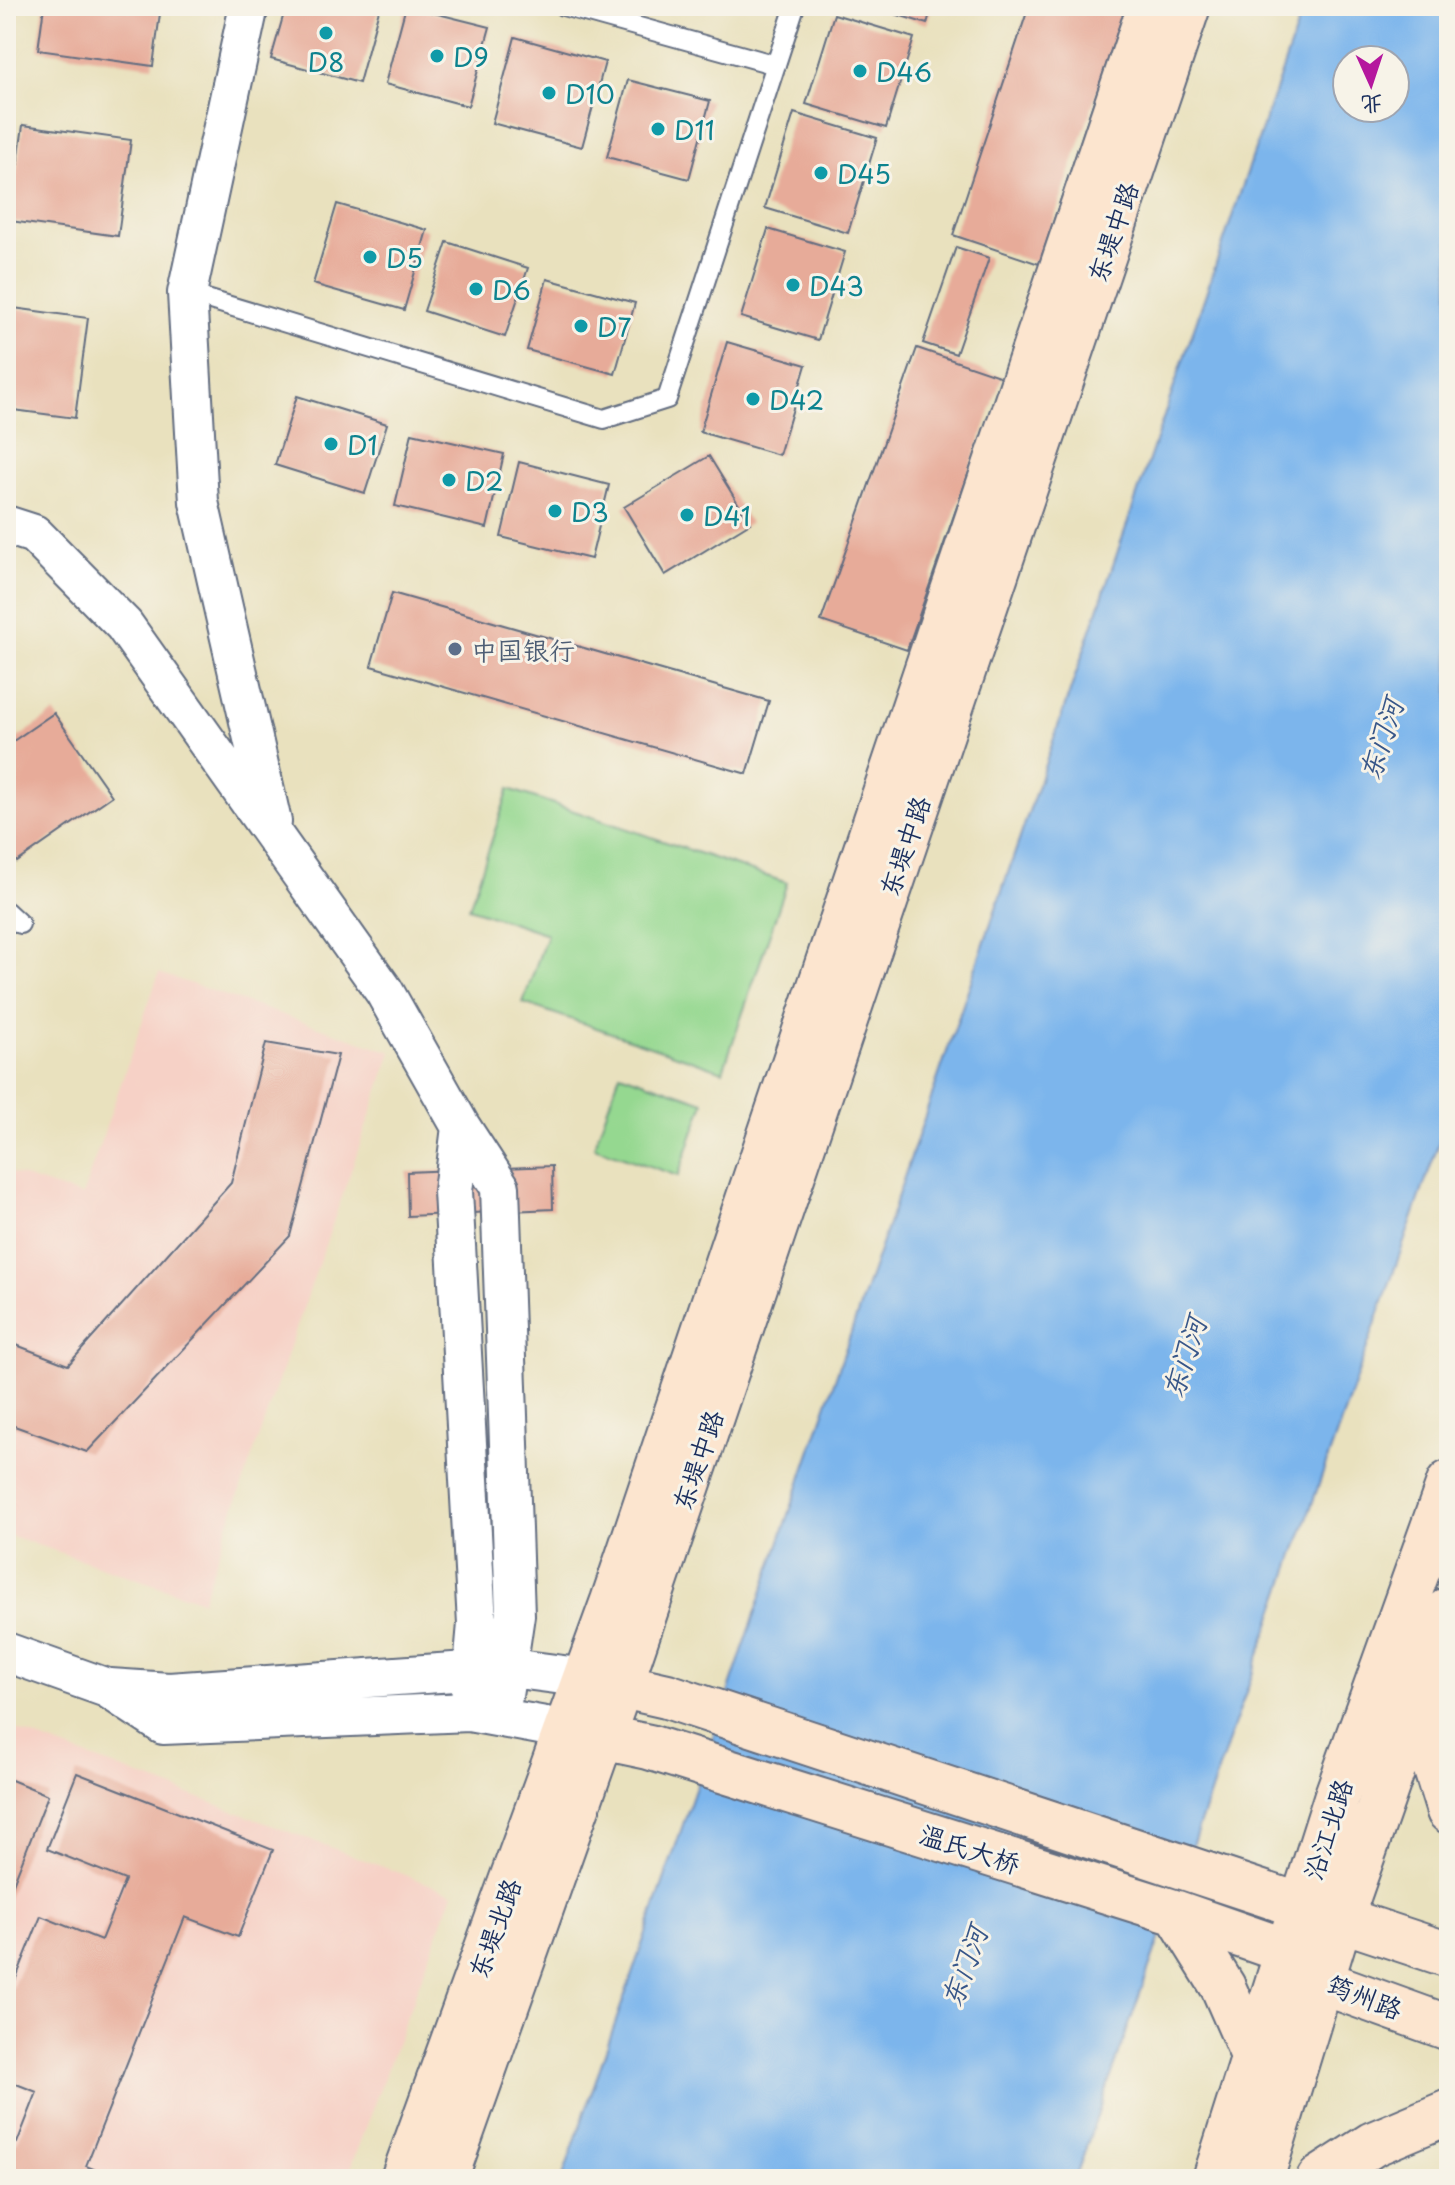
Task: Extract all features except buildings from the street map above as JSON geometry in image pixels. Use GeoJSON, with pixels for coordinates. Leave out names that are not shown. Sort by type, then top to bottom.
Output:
{"type":"FeatureCollection","features":[{"type":"Feature","properties":{"kind":"main road","name":"东堤中路"},"geometry":{"type":"LineString","coordinates":[[603,1682],[1150,6]]}},
{"type":"Feature","properties":{"kind":"main road","name":"东堤中路"},"geometry":{"type":"LineString","coordinates":[[603,1682],[1188,6]]}},
{"type":"Feature","properties":{"kind":"main road","name":"沿江北路"},"geometry":{"type":"LineString","coordinates":[[1261,2179],[1322,1982],[1322,1912],[1336,1798],[1449,1483]]}},
{"type":"Feature","properties":{"kind":"main road","name":"沿江北路"},"geometry":{"type":"LineString","coordinates":[[1215,2179],[1289,1952],[1322,1912],[1449,1609]]}},
{"type":"Feature","properties":{"kind":"main road"},"geometry":{"type":"LineString","coordinates":[[1434,1649],[1435,1766],[1449,1811]]}},
{"type":"Feature","properties":{"kind":"main road","name":"温氏大桥"},"geometry":{"type":"LineString","coordinates":[[603,1682],[667,1696],[1322,1912]]}},
{"type":"Feature","properties":{"kind":"main road","name":"东堤北路"},"geometry":{"type":"LineString","coordinates":[[403,2179],[603,1682]]}},
{"type":"Feature","properties":{"kind":"main road","name":"温氏大桥"},"geometry":{"type":"LineString","coordinates":[[584,1733],[649,1747],[1177,1913],[1289,1952]]}},
{"type":"Feature","properties":{"kind":"main road","name":"东堤北路"},"geometry":{"type":"LineString","coordinates":[[445,2179],[584,1733]]}},
{"type":"Feature","properties":{"kind":"main road"},"geometry":{"type":"LineString","coordinates":[[1322,1912],[1449,1955]]}},
{"type":"Feature","properties":{"kind":"main road"},"geometry":{"type":"LineString","coordinates":[[1177,1913],[1223,1987],[1255,2060]]}},
{"type":"Feature","properties":{"kind":"main road","name":"筠州路"},"geometry":{"type":"LineString","coordinates":[[1289,1952],[1322,1982],[1449,2028]]}},
{"type":"Feature","properties":{"kind":"main road"},"geometry":{"type":"LineString","coordinates":[[1319,2179],[1373,2144],[1449,2112]]}},
{"type":"Feature","properties":{"kind":"street"},"geometry":{"type":"LineString","coordinates":[[249,6],[187,293],[199,502],[277,840]]}},
{"type":"Feature","properties":{"kind":"street"},"geometry":{"type":"LineString","coordinates":[[6,525],[34,534],[124,625],[384,991],[461,1127],[453,1191],[477,1624],[491,1670],[485,1714]]}},
{"type":"Feature","properties":{"kind":"street"},"geometry":{"type":"LineString","coordinates":[[6,1652],[107,1688],[163,1725],[485,1714],[584,1733]]}},
{"type":"Feature","properties":{"kind":"street"},"geometry":{"type":"LineString","coordinates":[[107,1688],[169,1692],[491,1670],[603,1682]]}},
{"type":"Feature","properties":{"kind":"lane"},"geometry":{"type":"LineString","coordinates":[[6,13],[8,6]]}},
{"type":"Feature","properties":{"kind":"lane"},"geometry":{"type":"LineString","coordinates":[[563,6],[776,65]]}},
{"type":"Feature","properties":{"kind":"lane"},"geometry":{"type":"LineString","coordinates":[[187,293],[604,419],[667,399],[795,6]]}},
{"type":"Feature","properties":{"kind":"shaded area"},"geometry":{"type":"Polygon","coordinates":[[[159,973],[392,1052],[202,1601],[6,1534],[6,1171],[82,1196],[159,973]]]}},
{"type":"Feature","properties":{"kind":"shaded area"},"geometry":{"type":"Polygon","coordinates":[[[6,1726],[453,1893],[346,2179],[6,2179],[6,1726]]]}},
{"type":"Feature","properties":{"kind":"green space"},"geometry":{"type":"Polygon","coordinates":[[[509,789],[787,883],[723,1071],[523,1003],[547,934],[469,908],[509,789]]]}},
{"type":"Feature","properties":{"kind":"green space"},"geometry":{"type":"Polygon","coordinates":[[[620,1073],[704,1102],[678,1176],[594,1147],[620,1073]]]}},
{"type":"Feature","properties":{"kind":"water","name":"东门河"},"geometry":{"type":"Polygon","coordinates":[[[1304,6],[1449,6],[1449,1114],[1075,2179],[562,2179],[1304,6]]]}},
{"type":"Feature","properties":{"kind":"place","name":"D8"},"geometry":{"type":"Point","coordinates":[326,33]}},
{"type":"Feature","properties":{"kind":"place","name":"D9"},"geometry":{"type":"Point","coordinates":[437,56]}},
{"type":"Feature","properties":{"kind":"place","name":"D46"},"geometry":{"type":"Point","coordinates":[860,71]}},
{"type":"Feature","properties":{"kind":"place","name":"D10"},"geometry":{"type":"Point","coordinates":[549,93]}},
{"type":"Feature","properties":{"kind":"place","name":"D11"},"geometry":{"type":"Point","coordinates":[658,129]}},
{"type":"Feature","properties":{"kind":"place","name":"D45"},"geometry":{"type":"Point","coordinates":[821,173]}},
{"type":"Feature","properties":{"kind":"place","name":"D5"},"geometry":{"type":"Point","coordinates":[370,257]}},
{"type":"Feature","properties":{"kind":"place","name":"D43"},"geometry":{"type":"Point","coordinates":[793,285]}},
{"type":"Feature","properties":{"kind":"place","name":"D6"},"geometry":{"type":"Point","coordinates":[476,289]}},
{"type":"Feature","properties":{"kind":"place","name":"D7"},"geometry":{"type":"Point","coordinates":[581,326]}},
{"type":"Feature","properties":{"kind":"place","name":"D42"},"geometry":{"type":"Point","coordinates":[753,399]}},
{"type":"Feature","properties":{"kind":"place","name":"D1"},"geometry":{"type":"Point","coordinates":[331,444]}},
{"type":"Feature","properties":{"kind":"place","name":"D2"},"geometry":{"type":"Point","coordinates":[449,480]}},
{"type":"Feature","properties":{"kind":"place","name":"D3"},"geometry":{"type":"Point","coordinates":[555,511]}},
{"type":"Feature","properties":{"kind":"place","name":"D41"},"geometry":{"type":"Point","coordinates":[687,515]}},
{"type":"Feature","properties":{"kind":"place","name":"中国银行"},"geometry":{"type":"Point","coordinates":[455,649]}}]}
